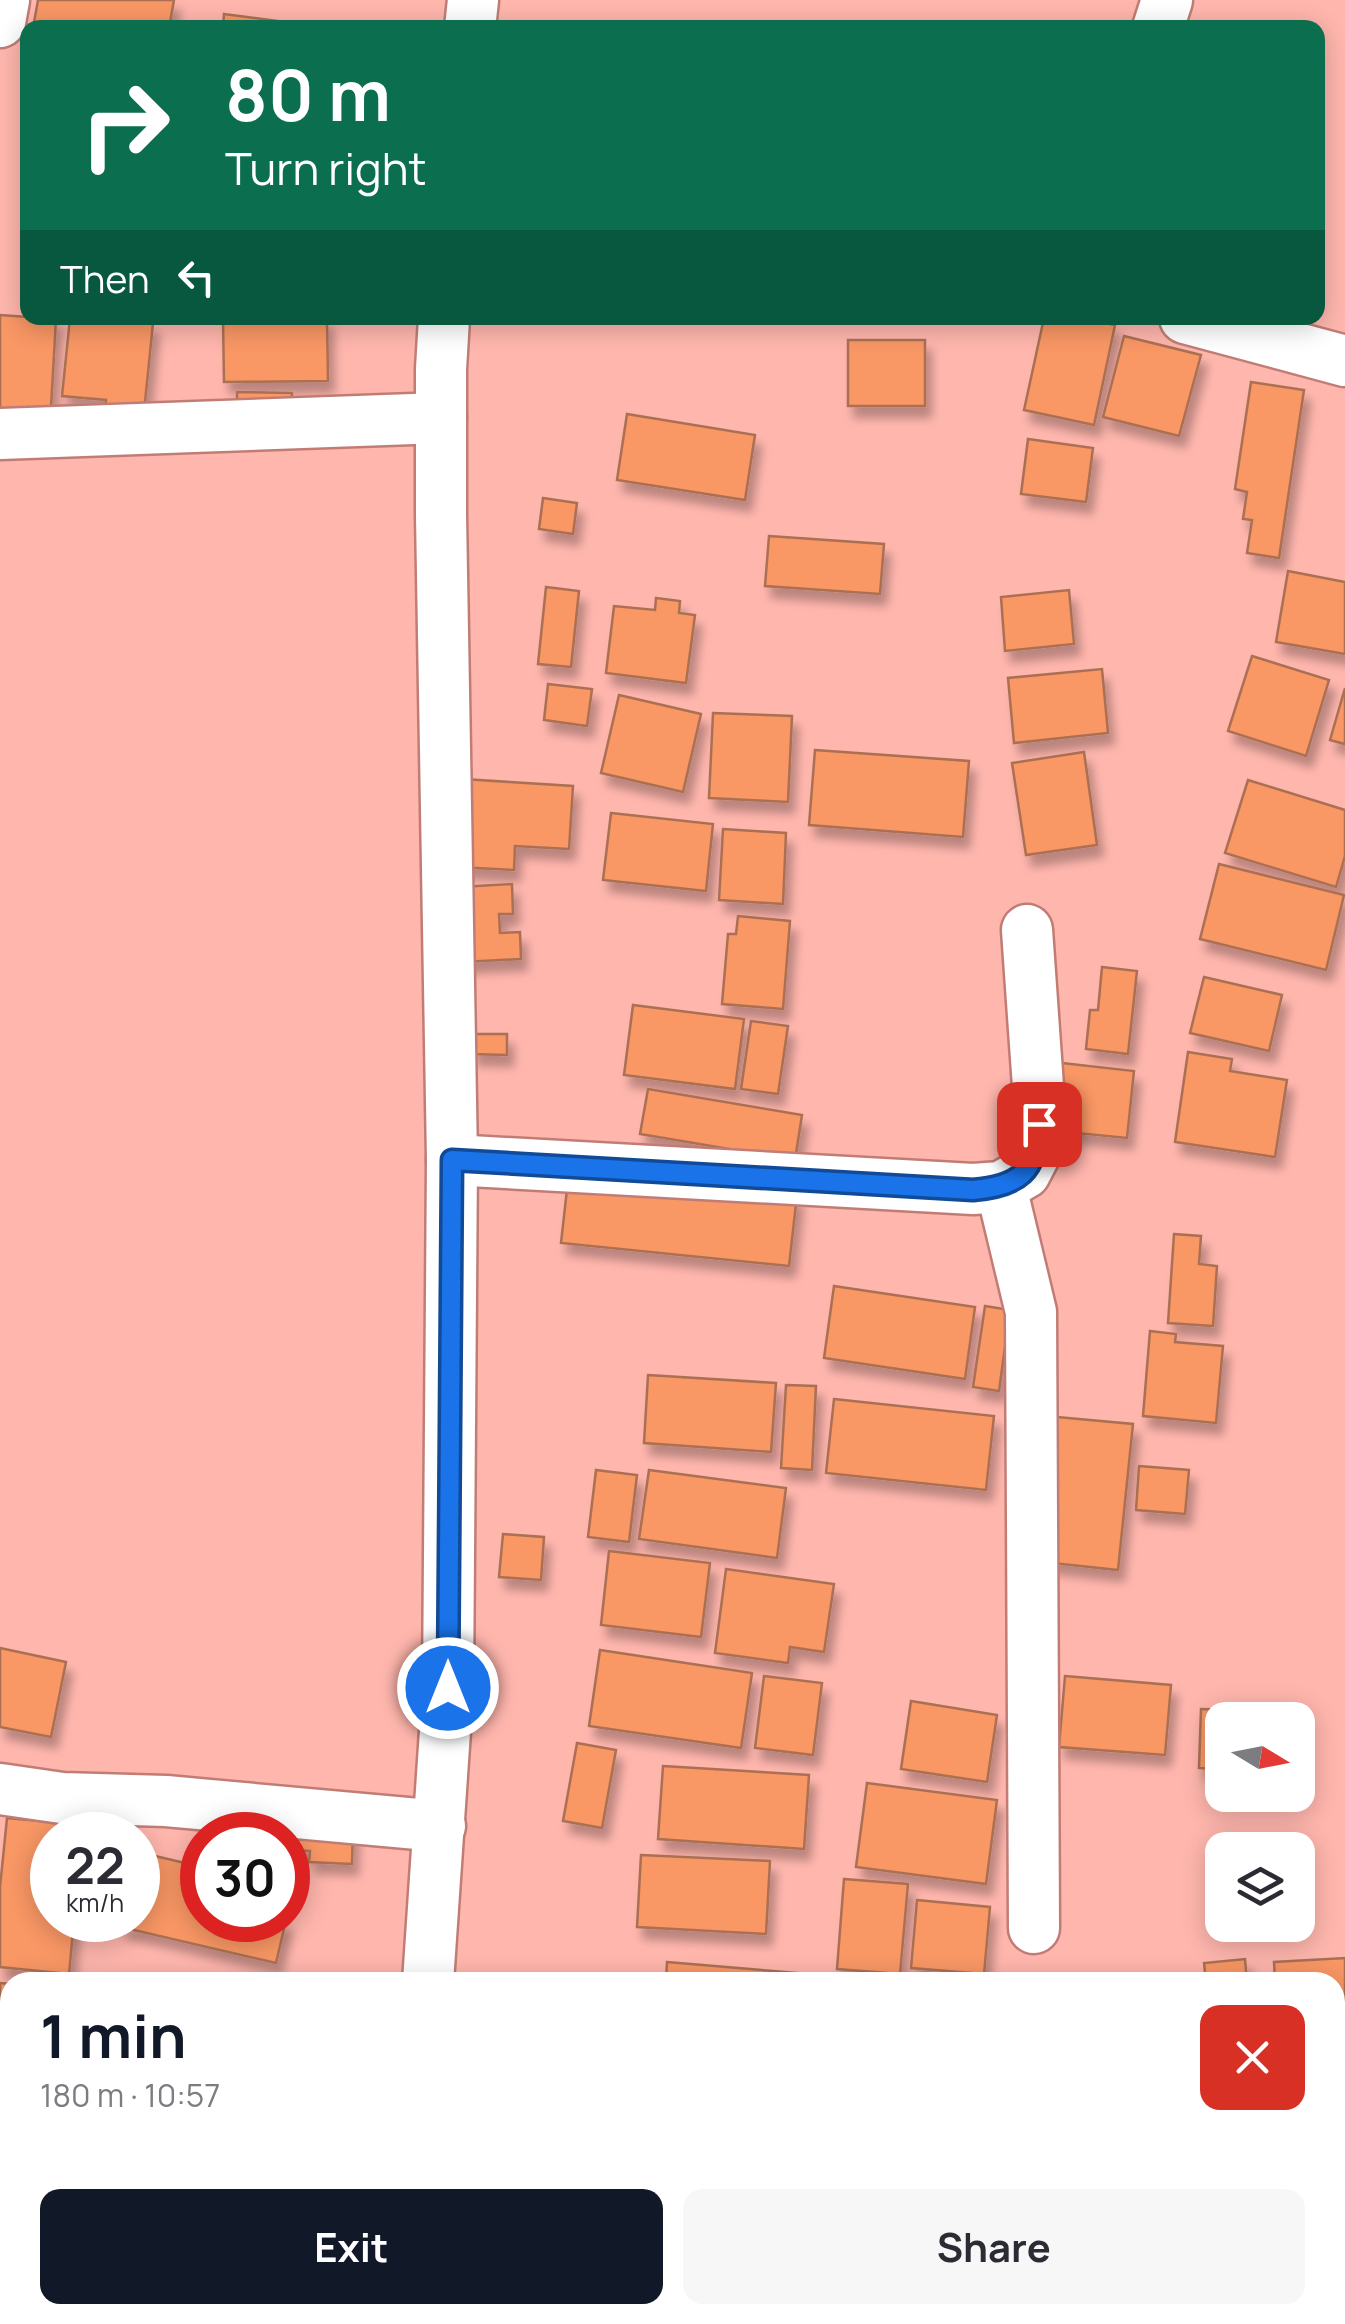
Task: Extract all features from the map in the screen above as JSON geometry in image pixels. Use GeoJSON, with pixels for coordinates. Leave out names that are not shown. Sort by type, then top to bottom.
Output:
{"type":"FeatureCollection","features":[{"type":"Feature","properties":{"kind":"street"},"geometry":{"type":"LineString","coordinates":[[0,22],[4,0]]}},
{"type":"Feature","properties":{"kind":"street"},"geometry":{"type":"LineString","coordinates":[[429,1972],[448,1688],[452,1160],[441,418],[444,325]]}},
{"type":"Feature","properties":{"kind":"street"},"geometry":{"type":"LineString","coordinates":[[1211,325],[1345,361]]}},
{"type":"Feature","properties":{"kind":"street"},"geometry":{"type":"LineString","coordinates":[[0,434],[441,418]]}},
{"type":"Feature","properties":{"kind":"street"},"geometry":{"type":"LineString","coordinates":[[452,1160],[973,1190],[1000,1187],[1025,1173],[1038,1148],[1039,1101],[1027,930]]}},
{"type":"Feature","properties":{"kind":"street"},"geometry":{"type":"LineString","coordinates":[[1000,1187],[1030,1312],[1034,1928]]}},
{"type":"Feature","properties":{"kind":"street"},"geometry":{"type":"LineString","coordinates":[[0,1789],[62,1798],[166,1801],[440,1826]]}},
{"type":"Feature","properties":{"kind":"building"},"geometry":{"type":"Polygon","coordinates":[[[38,0],[174,0],[170,20],[34,20],[38,0]]]}},
{"type":"Feature","properties":{"kind":"building"},"geometry":{"type":"Polygon","coordinates":[[[224,14],[270,20],[224,20],[224,14]]]}},
{"type":"Feature","properties":{"kind":"building"},"geometry":{"type":"Polygon","coordinates":[[[0,315],[20,316],[20,325],[56,325],[50,425],[0,421],[0,315]]]}},
{"type":"Feature","properties":{"kind":"building"},"geometry":{"type":"Polygon","coordinates":[[[69,325],[153,325],[143,422],[104,418],[106,400],[62,396],[69,325]]]}},
{"type":"Feature","properties":{"kind":"building"},"geometry":{"type":"Polygon","coordinates":[[[223,325],[327,325],[328,381],[224,382],[223,325]]]}},
{"type":"Feature","properties":{"kind":"building"},"geometry":{"type":"Polygon","coordinates":[[[1042,325],[1115,325],[1094,425],[1024,410],[1042,325]]]}},
{"type":"Feature","properties":{"kind":"building"},"geometry":{"type":"Polygon","coordinates":[[[1124,336],[1201,355],[1179,436],[1103,417],[1124,336]]]}},
{"type":"Feature","properties":{"kind":"building"},"geometry":{"type":"Polygon","coordinates":[[[848,340],[925,340],[925,406],[848,406],[848,340]]]}},
{"type":"Feature","properties":{"kind":"building"},"geometry":{"type":"Polygon","coordinates":[[[1251,382],[1304,390],[1279,558],[1247,553],[1252,520],[1243,519],[1247,492],[1235,489],[1251,382]]]}},
{"type":"Feature","properties":{"kind":"building"},"geometry":{"type":"Polygon","coordinates":[[[237,392],[292,393],[292,419],[237,419],[237,392]]]}},
{"type":"Feature","properties":{"kind":"building"},"geometry":{"type":"Polygon","coordinates":[[[627,414],[755,435],[745,500],[617,480],[627,414]]]}},
{"type":"Feature","properties":{"kind":"building"},"geometry":{"type":"Polygon","coordinates":[[[1028,439],[1093,448],[1086,502],[1021,494],[1028,439]]]}},
{"type":"Feature","properties":{"kind":"building"},"geometry":{"type":"Polygon","coordinates":[[[543,498],[577,503],[573,534],[539,529],[543,498]]]}},
{"type":"Feature","properties":{"kind":"building"},"geometry":{"type":"Polygon","coordinates":[[[769,536],[884,544],[880,594],[765,586],[769,536]]]}},
{"type":"Feature","properties":{"kind":"building"},"geometry":{"type":"Polygon","coordinates":[[[1288,571],[1345,582],[1345,654],[1276,642],[1288,571]]]}},
{"type":"Feature","properties":{"kind":"building"},"geometry":{"type":"Polygon","coordinates":[[[546,587],[579,591],[571,667],[538,664],[546,587]]]}},
{"type":"Feature","properties":{"kind":"building"},"geometry":{"type":"Polygon","coordinates":[[[1069,590],[1074,644],[1005,651],[1001,597],[1069,590]]]}},
{"type":"Feature","properties":{"kind":"building"},"geometry":{"type":"Polygon","coordinates":[[[656,598],[680,601],[679,613],[695,615],[686,683],[606,673],[614,606],[655,610],[656,598]]]}},
{"type":"Feature","properties":{"kind":"building"},"geometry":{"type":"Polygon","coordinates":[[[1252,656],[1329,680],[1306,756],[1228,731],[1252,656]]]}},
{"type":"Feature","properties":{"kind":"building"},"geometry":{"type":"Polygon","coordinates":[[[1102,669],[1108,733],[1014,743],[1008,678],[1102,669]]]}},
{"type":"Feature","properties":{"kind":"building"},"geometry":{"type":"Polygon","coordinates":[[[548,684],[592,689],[587,726],[544,720],[548,684]]]}},
{"type":"Feature","properties":{"kind":"building"},"geometry":{"type":"Polygon","coordinates":[[[1345,688],[1345,744],[1330,740],[1345,688]]]}},
{"type":"Feature","properties":{"kind":"building"},"geometry":{"type":"Polygon","coordinates":[[[619,695],[701,714],[683,792],[601,773],[619,695]]]}},
{"type":"Feature","properties":{"kind":"building"},"geometry":{"type":"Polygon","coordinates":[[[713,713],[792,716],[788,802],[709,798],[713,713]]]}},
{"type":"Feature","properties":{"kind":"building"},"geometry":{"type":"Polygon","coordinates":[[[815,750],[969,761],[963,837],[809,825],[815,750]]]}},
{"type":"Feature","properties":{"kind":"building"},"geometry":{"type":"Polygon","coordinates":[[[1084,752],[1097,845],[1026,855],[1012,763],[1084,752]]]}},
{"type":"Feature","properties":{"kind":"building"},"geometry":{"type":"Polygon","coordinates":[[[463,779],[573,786],[569,849],[515,846],[514,870],[457,867],[463,779]]]}},
{"type":"Feature","properties":{"kind":"building"},"geometry":{"type":"Polygon","coordinates":[[[1248,780],[1345,810],[1345,856],[1336,887],[1225,853],[1248,780]]]}},
{"type":"Feature","properties":{"kind":"building"},"geometry":{"type":"Polygon","coordinates":[[[611,813],[713,824],[706,891],[603,880],[611,813]]]}},
{"type":"Feature","properties":{"kind":"building"},"geometry":{"type":"Polygon","coordinates":[[[723,829],[786,833],[783,904],[719,900],[723,829]]]}},
{"type":"Feature","properties":{"kind":"building"},"geometry":{"type":"Polygon","coordinates":[[[1219,864],[1344,895],[1326,970],[1200,939],[1219,864]]]}},
{"type":"Feature","properties":{"kind":"building"},"geometry":{"type":"Polygon","coordinates":[[[512,884],[513,914],[499,914],[500,933],[520,932],[521,959],[462,962],[458,887],[512,884]]]}},
{"type":"Feature","properties":{"kind":"building"},"geometry":{"type":"Polygon","coordinates":[[[738,916],[790,921],[783,1009],[722,1004],[728,934],[736,934],[738,916]]]}},
{"type":"Feature","properties":{"kind":"building"},"geometry":{"type":"Polygon","coordinates":[[[1102,967],[1137,971],[1128,1054],[1086,1049],[1090,1010],[1098,1010],[1102,967]]]}},
{"type":"Feature","properties":{"kind":"building"},"geometry":{"type":"Polygon","coordinates":[[[1204,977],[1282,995],[1269,1051],[1190,1033],[1204,977]]]}},
{"type":"Feature","properties":{"kind":"building"},"geometry":{"type":"Polygon","coordinates":[[[633,1005],[744,1019],[735,1089],[624,1075],[633,1005]]]}},
{"type":"Feature","properties":{"kind":"building"},"geometry":{"type":"Polygon","coordinates":[[[751,1021],[788,1026],[778,1094],[741,1089],[751,1021]]]}},
{"type":"Feature","properties":{"kind":"building"},"geometry":{"type":"Polygon","coordinates":[[[472,1034],[507,1034],[507,1055],[471,1054],[472,1034]]]}},
{"type":"Feature","properties":{"kind":"building"},"geometry":{"type":"Polygon","coordinates":[[[1188,1052],[1232,1059],[1230,1071],[1287,1080],[1275,1157],[1175,1142],[1188,1052]]]}},
{"type":"Feature","properties":{"kind":"building"},"geometry":{"type":"Polygon","coordinates":[[[1053,1062],[1134,1071],[1127,1138],[1046,1130],[1053,1062]]]}},
{"type":"Feature","properties":{"kind":"building"},"geometry":{"type":"Polygon","coordinates":[[[648,1089],[802,1115],[795,1160],[640,1134],[648,1089]]]}},
{"type":"Feature","properties":{"kind":"building"},"geometry":{"type":"Polygon","coordinates":[[[569,1171],[797,1195],[789,1266],[561,1243],[569,1171]]]}},
{"type":"Feature","properties":{"kind":"building"},"geometry":{"type":"Polygon","coordinates":[[[1174,1234],[1201,1236],[1199,1264],[1217,1266],[1213,1326],[1168,1323],[1174,1234]]]}},
{"type":"Feature","properties":{"kind":"building"},"geometry":{"type":"Polygon","coordinates":[[[834,1286],[975,1307],[965,1379],[824,1358],[834,1286]]]}},
{"type":"Feature","properties":{"kind":"building"},"geometry":{"type":"Polygon","coordinates":[[[985,1306],[1010,1310],[999,1391],[973,1387],[985,1306]]]}},
{"type":"Feature","properties":{"kind":"building"},"geometry":{"type":"Polygon","coordinates":[[[1150,1331],[1176,1334],[1175,1342],[1223,1346],[1216,1423],[1143,1416],[1150,1331]]]}},
{"type":"Feature","properties":{"kind":"building"},"geometry":{"type":"Polygon","coordinates":[[[648,1375],[776,1383],[771,1452],[644,1443],[648,1375]]]}},
{"type":"Feature","properties":{"kind":"building"},"geometry":{"type":"Polygon","coordinates":[[[786,1385],[816,1386],[812,1470],[781,1468],[786,1385]]]}},
{"type":"Feature","properties":{"kind":"building"},"geometry":{"type":"Polygon","coordinates":[[[834,1399],[994,1416],[986,1490],[826,1473],[834,1399]]]}},
{"type":"Feature","properties":{"kind":"building"},"geometry":{"type":"Polygon","coordinates":[[[1057,1417],[1133,1424],[1118,1570],[1043,1562],[1057,1417]]]}},
{"type":"Feature","properties":{"kind":"building"},"geometry":{"type":"Polygon","coordinates":[[[1139,1466],[1189,1470],[1185,1514],[1136,1510],[1139,1466]]]}},
{"type":"Feature","properties":{"kind":"building"},"geometry":{"type":"Polygon","coordinates":[[[596,1470],[637,1475],[629,1542],[588,1537],[596,1470]]]}},
{"type":"Feature","properties":{"kind":"building"},"geometry":{"type":"Polygon","coordinates":[[[649,1470],[786,1488],[777,1558],[639,1539],[649,1470]]]}},
{"type":"Feature","properties":{"kind":"building"},"geometry":{"type":"Polygon","coordinates":[[[503,1534],[544,1537],[541,1580],[499,1577],[503,1534]]]}},
{"type":"Feature","properties":{"kind":"building"},"geometry":{"type":"Polygon","coordinates":[[[609,1551],[710,1563],[701,1637],[601,1625],[609,1551]]]}},
{"type":"Feature","properties":{"kind":"building"},"geometry":{"type":"Polygon","coordinates":[[[726,1569],[834,1584],[824,1652],[790,1647],[788,1663],[715,1653],[726,1569]]]}},
{"type":"Feature","properties":{"kind":"building"},"geometry":{"type":"Polygon","coordinates":[[[0,1648],[66,1662],[51,1737],[0,1727],[0,1648]]]}},
{"type":"Feature","properties":{"kind":"building"},"geometry":{"type":"Polygon","coordinates":[[[600,1650],[752,1673],[741,1748],[589,1726],[600,1650]]]}},
{"type":"Feature","properties":{"kind":"building"},"geometry":{"type":"Polygon","coordinates":[[[764,1676],[822,1683],[813,1755],[755,1748],[764,1676]]]}},
{"type":"Feature","properties":{"kind":"building"},"geometry":{"type":"Polygon","coordinates":[[[1065,1676],[1171,1685],[1165,1755],[1059,1747],[1065,1676]]]}},
{"type":"Feature","properties":{"kind":"building"},"geometry":{"type":"Polygon","coordinates":[[[911,1701],[997,1715],[987,1782],[901,1769],[911,1701]]]}},
{"type":"Feature","properties":{"kind":"building"},"geometry":{"type":"Polygon","coordinates":[[[1201,1709],[1205,1709],[1205,1768],[1199,1768],[1201,1709]]]}},
{"type":"Feature","properties":{"kind":"building"},"geometry":{"type":"Polygon","coordinates":[[[577,1743],[616,1750],[602,1828],[563,1821],[577,1743]]]}},
{"type":"Feature","properties":{"kind":"building"},"geometry":{"type":"Polygon","coordinates":[[[663,1766],[809,1775],[804,1849],[658,1839],[663,1766]]]}},
{"type":"Feature","properties":{"kind":"building"},"geometry":{"type":"Polygon","coordinates":[[[867,1783],[997,1800],[986,1884],[856,1867],[867,1783]]]}},
{"type":"Feature","properties":{"kind":"building"},"geometry":{"type":"Polygon","coordinates":[[[7,1818],[30,1820],[30,1942],[72,1942],[69,1972],[0,1967],[0,1887],[7,1818]]]}},
{"type":"Feature","properties":{"kind":"building"},"geometry":{"type":"Polygon","coordinates":[[[310,1822],[353,1824],[352,1864],[310,1862],[310,1822]]]}},
{"type":"Feature","properties":{"kind":"building"},"geometry":{"type":"Polygon","coordinates":[[[641,1855],[770,1861],[766,1934],[637,1927],[641,1855]]]}},
{"type":"Feature","properties":{"kind":"building"},"geometry":{"type":"Polygon","coordinates":[[[160,1857],[180,1862],[180,1941],[160,1936],[160,1857]]]}},
{"type":"Feature","properties":{"kind":"building"},"geometry":{"type":"Polygon","coordinates":[[[844,1879],[908,1884],[900,1972],[837,1969],[844,1879]]]}},
{"type":"Feature","properties":{"kind":"building"},"geometry":{"type":"Polygon","coordinates":[[[917,1900],[990,1907],[984,1972],[911,1968],[917,1900]]]}},
{"type":"Feature","properties":{"kind":"building"},"geometry":{"type":"Polygon","coordinates":[[[186,1942],[281,1942],[276,1963],[186,1942]]]}},
{"type":"Feature","properties":{"kind":"building"},"geometry":{"type":"Polygon","coordinates":[[[1345,1958],[1345,1972],[1274,1972],[1274,1962],[1345,1958]]]}},
{"type":"Feature","properties":{"kind":"building"},"geometry":{"type":"Polygon","coordinates":[[[1245,1959],[1246,1972],[1205,1972],[1204,1963],[1245,1959]]]}},
{"type":"Feature","properties":{"kind":"building"},"geometry":{"type":"Polygon","coordinates":[[[667,1962],[785,1972],[666,1972],[667,1962]]]}},
{"type":"Feature","properties":{"kind":"route"},"geometry":{"type":"LineString","coordinates":[[448,1688],[452,1160],[973,1190],[1000,1187],[1025,1173],[1038,1148],[1039,1124]]}}]}
